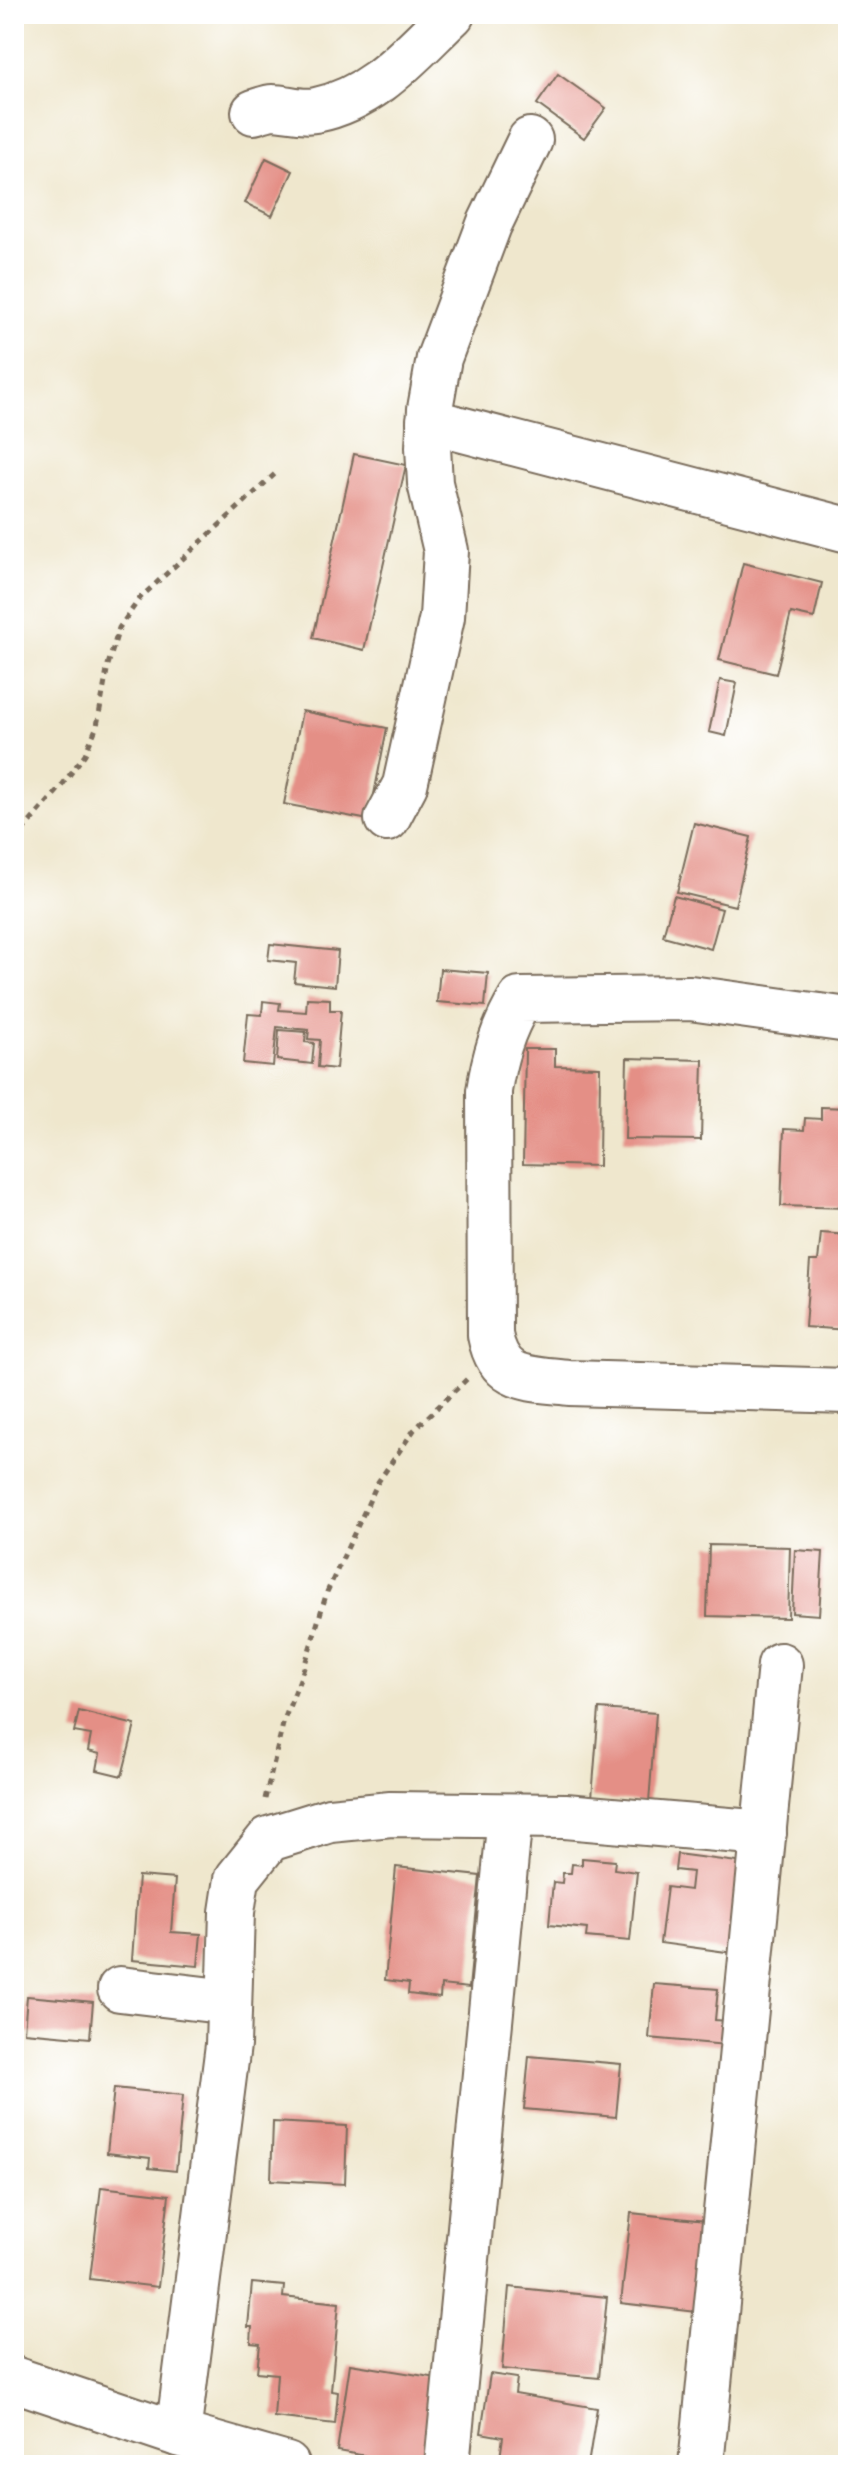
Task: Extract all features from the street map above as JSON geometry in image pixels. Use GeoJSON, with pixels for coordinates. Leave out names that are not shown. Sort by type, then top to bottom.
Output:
{"type":"FeatureCollection","features":[{"type":"Feature","properties":{"kind":"street"},"geometry":{"type":"LineString","coordinates":[[254,112],[273,107],[296,112],[311,111],[360,95],[395,71],[452,14]]}},
{"type":"Feature","properties":{"kind":"street"},"geometry":{"type":"LineString","coordinates":[[387,819],[405,785],[442,617],[446,551],[430,483],[429,421],[439,358],[489,225],[530,140]]}},
{"type":"Feature","properties":{"kind":"street"},"geometry":{"type":"LineString","coordinates":[[429,421],[848,530]]}},
{"type":"Feature","properties":{"kind":"street"},"geometry":{"type":"LineString","coordinates":[[848,1020],[690,998],[520,1000],[494,1055],[489,1091],[490,1335],[494,1353],[504,1367],[526,1377],[569,1383],[848,1391]]}},
{"type":"Feature","properties":{"kind":"street"},"geometry":{"type":"LineString","coordinates":[[701,2465],[780,1665]]}},
{"type":"Feature","properties":{"kind":"street"},"geometry":{"type":"LineString","coordinates":[[178,2434],[228,2045],[232,1912],[237,1879],[269,1839],[330,1820],[391,1814],[565,1816],[764,1833]]}},
{"type":"Feature","properties":{"kind":"street"},"geometry":{"type":"LineString","coordinates":[[447,2465],[510,1816]]}},
{"type":"Feature","properties":{"kind":"street"},"geometry":{"type":"LineString","coordinates":[[120,1989],[229,2002]]}},
{"type":"Feature","properties":{"kind":"street"},"geometry":{"type":"LineString","coordinates":[[14,2379],[178,2434],[287,2465]]}},
{"type":"Feature","properties":{"kind":"path"},"geometry":{"type":"LineString","coordinates":[[14,840],[85,754],[97,726],[108,665],[119,628],[140,598],[275,474]]}},
{"type":"Feature","properties":{"kind":"path"},"geometry":{"type":"LineString","coordinates":[[264,1804],[284,1720],[302,1674],[327,1592],[378,1482],[414,1430],[494,1353]]}},
{"type":"Feature","properties":{"kind":"building"},"geometry":{"type":"Polygon","coordinates":[[[558,74],[606,108],[584,138],[537,104],[558,74]]]}},
{"type":"Feature","properties":{"kind":"building"},"geometry":{"type":"Polygon","coordinates":[[[266,158],[293,171],[272,216],[245,203],[266,158]]]}},
{"type":"Feature","properties":{"kind":"building"},"geometry":{"type":"Polygon","coordinates":[[[354,454],[406,465],[364,650],[313,638],[354,454]]]}},
{"type":"Feature","properties":{"kind":"building"},"geometry":{"type":"Polygon","coordinates":[[[743,563],[822,583],[814,618],[791,613],[776,674],[719,660],[743,563]]]}},
{"type":"Feature","properties":{"kind":"building"},"geometry":{"type":"Polygon","coordinates":[[[720,680],[737,683],[726,736],[709,732],[720,680]]]}},
{"type":"Feature","properties":{"kind":"building"},"geometry":{"type":"Polygon","coordinates":[[[302,711],[387,728],[369,820],[284,804],[302,711]]]}},
{"type":"Feature","properties":{"kind":"building"},"geometry":{"type":"Polygon","coordinates":[[[694,823],[751,837],[735,906],[677,892],[694,823]]]}},
{"type":"Feature","properties":{"kind":"building"},"geometry":{"type":"Polygon","coordinates":[[[674,896],[722,909],[711,949],[663,936],[674,896]]]}},
{"type":"Feature","properties":{"kind":"building"},"geometry":{"type":"Polygon","coordinates":[[[270,944],[338,951],[335,986],[294,982],[296,963],[268,960],[270,944]]]}},
{"type":"Feature","properties":{"kind":"building"},"geometry":{"type":"Polygon","coordinates":[[[440,969],[488,973],[485,1006],[437,1002],[440,969]]]}},
{"type":"Feature","properties":{"kind":"building"},"geometry":{"type":"Polygon","coordinates":[[[307,998],[330,999],[330,1010],[341,1010],[336,1069],[318,1067],[320,1040],[308,1039],[309,1030],[277,1027],[273,1066],[243,1063],[248,1014],[262,1015],[263,1001],[280,1003],[279,1010],[306,1012],[307,998]]]}},
{"type":"Feature","properties":{"kind":"building"},"geometry":{"type":"Polygon","coordinates":[[[279,1030],[306,1032],[305,1042],[314,1043],[312,1064],[277,1060],[279,1030]]]}},
{"type":"Feature","properties":{"kind":"building"},"geometry":{"type":"Polygon","coordinates":[[[525,1049],[555,1049],[555,1066],[600,1067],[599,1166],[523,1164],[525,1049]]]}},
{"type":"Feature","properties":{"kind":"building"},"geometry":{"type":"Polygon","coordinates":[[[627,1058],[703,1060],[701,1140],[625,1139],[627,1058]]]}},
{"type":"Feature","properties":{"kind":"building"},"geometry":{"type":"Polygon","coordinates":[[[821,1107],[848,1108],[847,1208],[781,1206],[784,1129],[804,1130],[805,1118],[821,1119],[821,1107]]]}},
{"type":"Feature","properties":{"kind":"building"},"geometry":{"type":"Polygon","coordinates":[[[821,1233],[848,1235],[848,1330],[805,1327],[810,1261],[818,1261],[821,1233]]]}},
{"type":"Feature","properties":{"kind":"building"},"geometry":{"type":"Polygon","coordinates":[[[709,1545],[790,1547],[788,1618],[707,1616],[709,1545]]]}},
{"type":"Feature","properties":{"kind":"building"},"geometry":{"type":"Polygon","coordinates":[[[795,1550],[823,1552],[819,1615],[792,1613],[795,1550]]]}},
{"type":"Feature","properties":{"kind":"building"},"geometry":{"type":"Polygon","coordinates":[[[599,1709],[656,1713],[649,1802],[592,1798],[599,1709]]]}},
{"type":"Feature","properties":{"kind":"building"},"geometry":{"type":"Polygon","coordinates":[[[79,1711],[135,1725],[122,1776],[97,1770],[100,1754],[88,1751],[91,1735],[74,1732],[79,1711]]]}},
{"type":"Feature","properties":{"kind":"building"},"geometry":{"type":"Polygon","coordinates":[[[677,1854],[745,1863],[734,1953],[660,1943],[667,1887],[690,1890],[692,1872],[675,1870],[677,1854]]]}},
{"type":"Feature","properties":{"kind":"building"},"geometry":{"type":"Polygon","coordinates":[[[582,1858],[615,1861],[614,1869],[637,1872],[630,1941],[586,1937],[587,1929],[549,1925],[553,1882],[562,1883],[563,1873],[571,1873],[572,1864],[582,1865],[582,1858]]]}},
{"type":"Feature","properties":{"kind":"building"},"geometry":{"type":"Polygon","coordinates":[[[396,1867],[480,1876],[469,1988],[441,1985],[440,1998],[408,1994],[409,1983],[385,1980],[396,1867]]]}},
{"type":"Feature","properties":{"kind":"building"},"geometry":{"type":"Polygon","coordinates":[[[138,1876],[175,1879],[171,1932],[201,1934],[198,1966],[132,1960],[138,1876]]]}},
{"type":"Feature","properties":{"kind":"building"},"geometry":{"type":"Polygon","coordinates":[[[654,1984],[718,1989],[715,2020],[728,2021],[726,2045],[649,2038],[654,1984]]]}},
{"type":"Feature","properties":{"kind":"building"},"geometry":{"type":"Polygon","coordinates":[[[27,1996],[93,2002],[90,2038],[24,2032],[27,1996]]]}},
{"type":"Feature","properties":{"kind":"building"},"geometry":{"type":"Polygon","coordinates":[[[529,2056],[621,2064],[616,2117],[524,2109],[529,2056]]]}},
{"type":"Feature","properties":{"kind":"building"},"geometry":{"type":"Polygon","coordinates":[[[114,2088],[183,2095],[176,2171],[149,2168],[150,2158],[107,2153],[114,2088]]]}},
{"type":"Feature","properties":{"kind":"building"},"geometry":{"type":"Polygon","coordinates":[[[273,2122],[347,2126],[345,2184],[271,2180],[273,2122]]]}},
{"type":"Feature","properties":{"kind":"building"},"geometry":{"type":"Polygon","coordinates":[[[101,2187],[169,2195],[158,2287],[90,2279],[101,2187]]]}},
{"type":"Feature","properties":{"kind":"building"},"geometry":{"type":"Polygon","coordinates":[[[631,2213],[715,2222],[705,2313],[621,2303],[631,2213]]]}},
{"type":"Feature","properties":{"kind":"building"},"geometry":{"type":"Polygon","coordinates":[[[252,2283],[284,2286],[283,2297],[339,2303],[331,2391],[338,2392],[335,2424],[274,2417],[277,2374],[257,2372],[260,2344],[251,2343],[252,2327],[248,2327],[252,2283]]]}},
{"type":"Feature","properties":{"kind":"building"},"geometry":{"type":"Polygon","coordinates":[[[509,2287],[607,2297],[599,2378],[502,2369],[509,2287]]]}},
{"type":"Feature","properties":{"kind":"building"},"geometry":{"type":"Polygon","coordinates":[[[350,2364],[450,2380],[436,2465],[337,2451],[350,2364]]]}},
{"type":"Feature","properties":{"kind":"building"},"geometry":{"type":"Polygon","coordinates":[[[490,2374],[517,2378],[515,2394],[597,2408],[588,2465],[499,2465],[503,2437],[481,2433],[490,2374]]]}}]}
